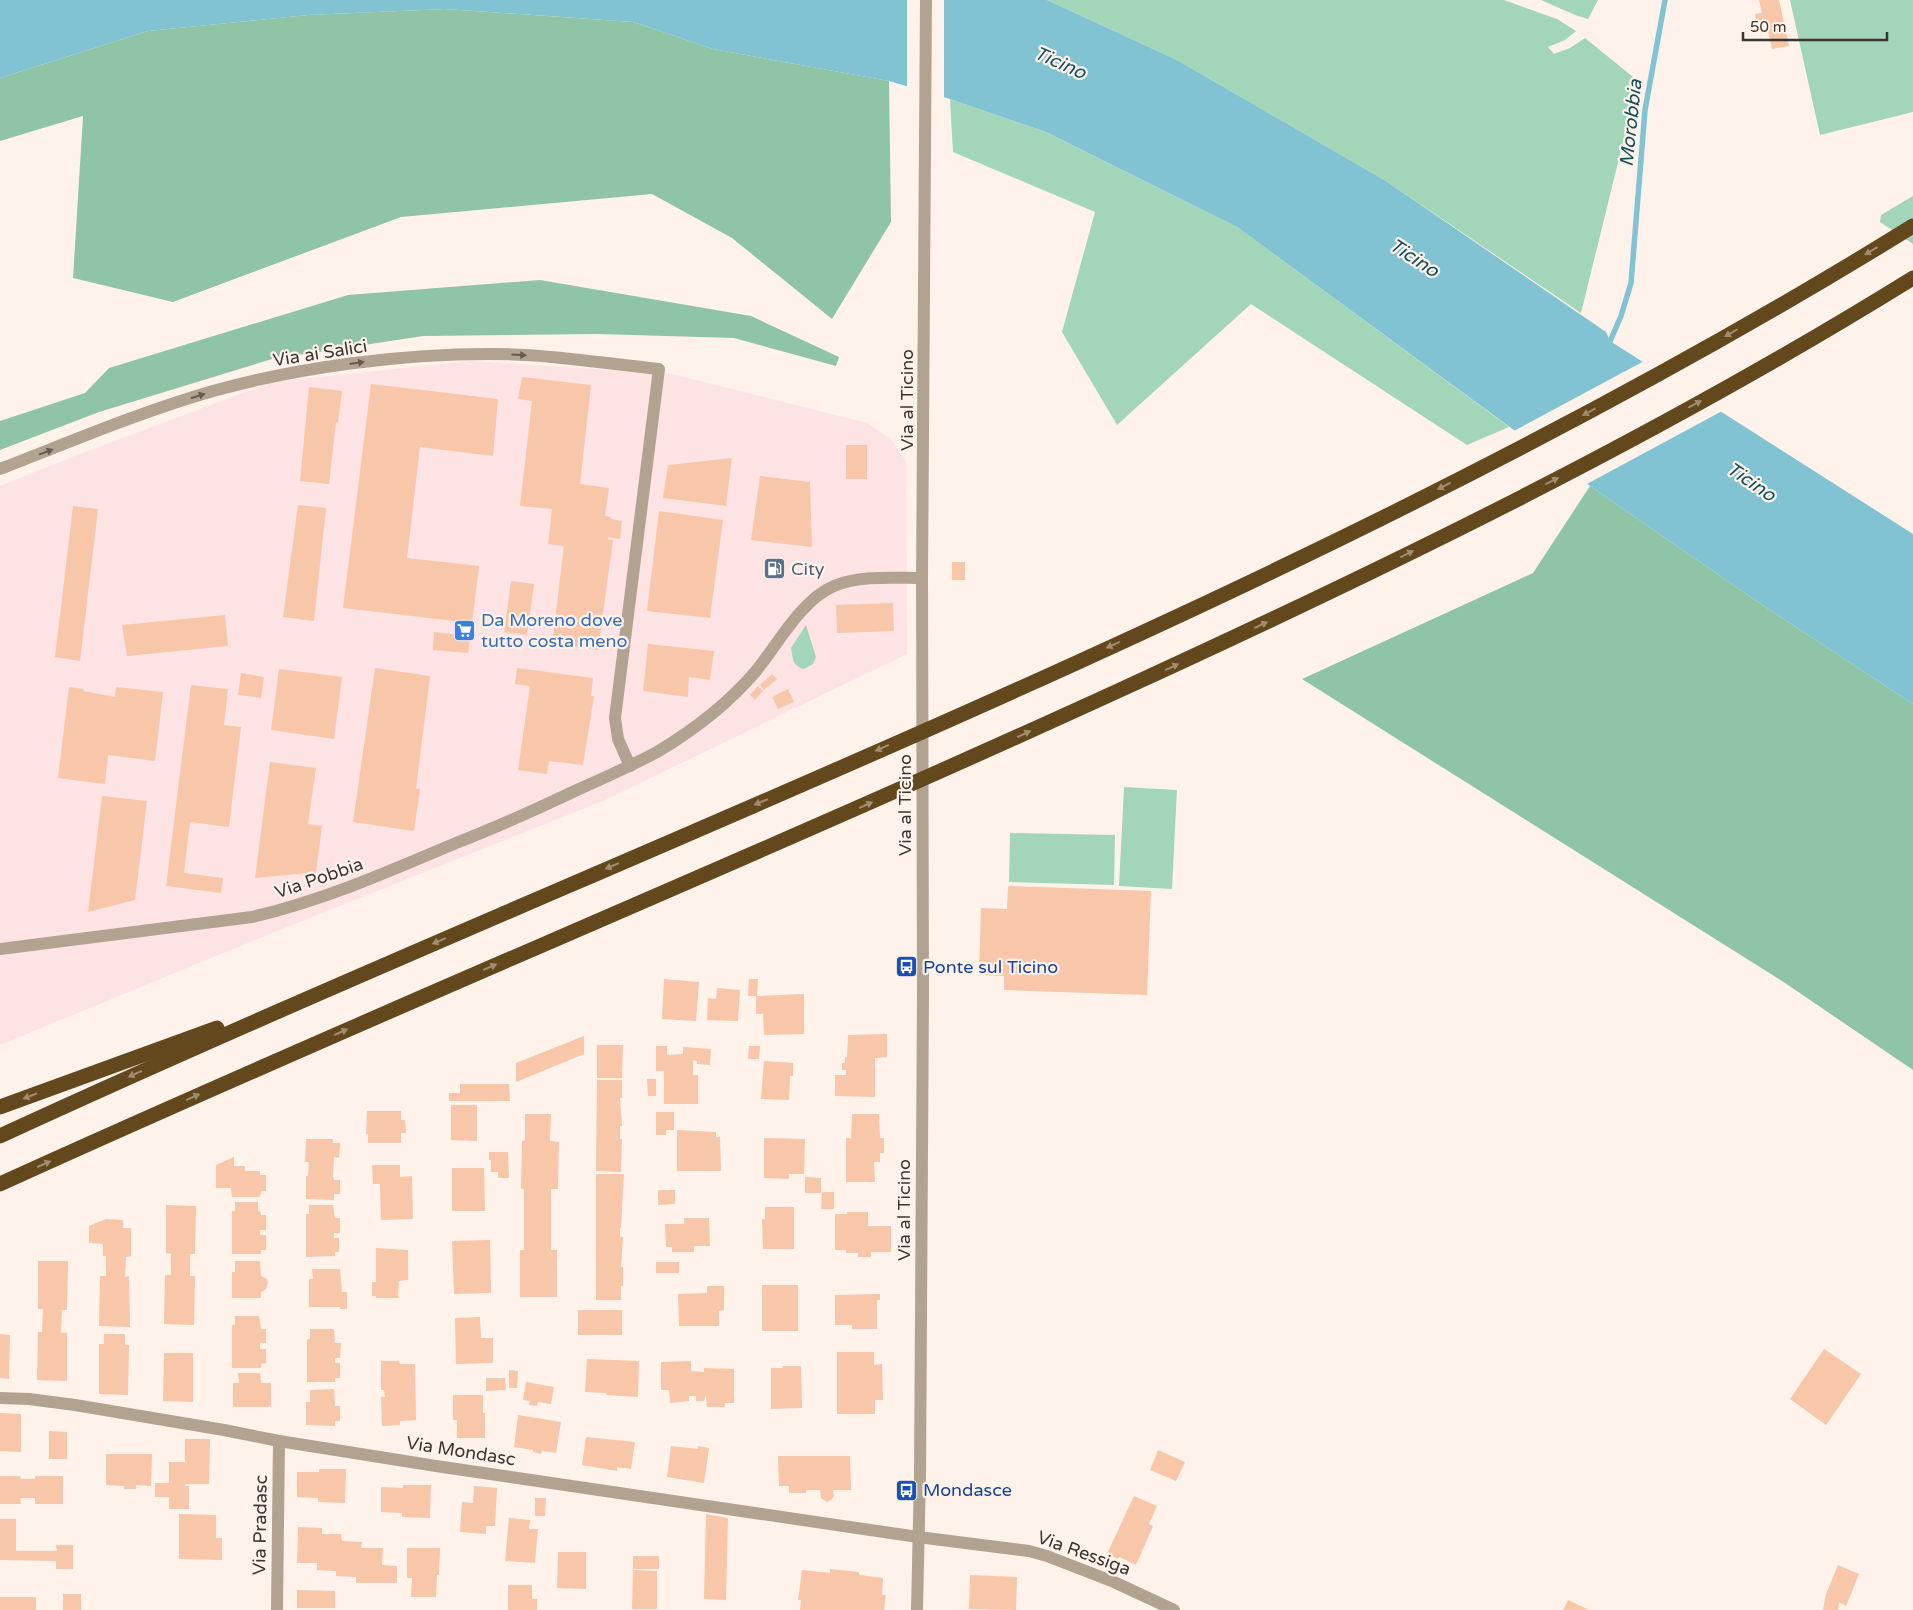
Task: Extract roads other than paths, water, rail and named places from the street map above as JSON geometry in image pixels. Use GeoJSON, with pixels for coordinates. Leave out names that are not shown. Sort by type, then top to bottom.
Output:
{"type":"FeatureCollection","features":[{"type":"Feature","properties":{"kind":"highway"},"geometry":{"type":"LineString","coordinates":[[0,1136],[340,984],[975,708],[1174,617],[1389,514],[1595,409],[1792,299],[1913,226]]}},
{"type":"Feature","properties":{"kind":"highway"},"geometry":{"type":"LineString","coordinates":[[0,1184],[252,1071],[980,754],[1217,646],[1404,556],[1627,441],[1738,381],[1913,278]]}},
{"type":"Feature","properties":{"kind":"highway"},"geometry":{"type":"LineString","coordinates":[[0,1108],[59,1084],[340,984]]}},
{"type":"Feature","properties":{"kind":"street","name":"Via al Ticino"},"geometry":{"type":"LineString","coordinates":[[918,1610],[923,992],[922,578],[926,0]]}},
{"type":"Feature","properties":{"kind":"street","name":"Via ai Salici"},"geometry":{"type":"LineString","coordinates":[[0,469],[160,408],[214,391],[285,375],[362,362],[443,355],[490,354],[552,357],[659,369],[615,718],[618,739],[630,766]]}},
{"type":"Feature","properties":{"kind":"street","name":"Via Pobbia"},"geometry":{"type":"LineString","coordinates":[[0,949],[227,921],[286,909],[347,889],[501,825],[630,766],[685,734],[725,703],[756,671],[802,612],[822,593],[845,582],[865,579],[922,578]]}},
{"type":"Feature","properties":{"kind":"street","name":"Via Mondasc"},"geometry":{"type":"LineString","coordinates":[[0,1398],[29,1399],[93,1408],[279,1441],[918,1537]]}},
{"type":"Feature","properties":{"kind":"street","name":"Via Pradasc"},"geometry":{"type":"LineString","coordinates":[[277,1610],[279,1441]]}},
{"type":"Feature","properties":{"kind":"street","name":"Via Ressiga"},"geometry":{"type":"LineString","coordinates":[[918,1537],[1014,1549],[1047,1556],[1114,1582],[1174,1610]]}},
{"type":"Feature","properties":{"kind":"water","name":"Ticino"},"geometry":{"type":"Polygon","coordinates":[[[0,0],[1047,0],[1177,60],[1386,181],[1606,332],[1610,341],[1913,534],[1913,704],[1755,600],[1590,486],[1237,227],[1046,132],[950,99],[889,81],[713,49],[633,22],[445,9],[308,15],[148,31],[0,78],[0,0]]]}},
{"type":"Feature","properties":{"kind":"waterway","name":"Morobbia"},"geometry":{"type":"LineString","coordinates":[[1608,346],[1621,316],[1631,283],[1645,110],[1665,0]]}},
{"type":"Feature","properties":{"kind":"place","name":"City"},"geometry":{"type":"Point","coordinates":[775,569]}},
{"type":"Feature","properties":{"kind":"place","name":"Da Moreno dove tutto costa meno"},"geometry":{"type":"Point","coordinates":[465,630]}},
{"type":"Feature","properties":{"kind":"place","name":"Ponte sul Ticino"},"geometry":{"type":"Point","coordinates":[907,967]}},
{"type":"Feature","properties":{"kind":"place","name":"Mondasce"},"geometry":{"type":"Point","coordinates":[907,1490]}}]}
